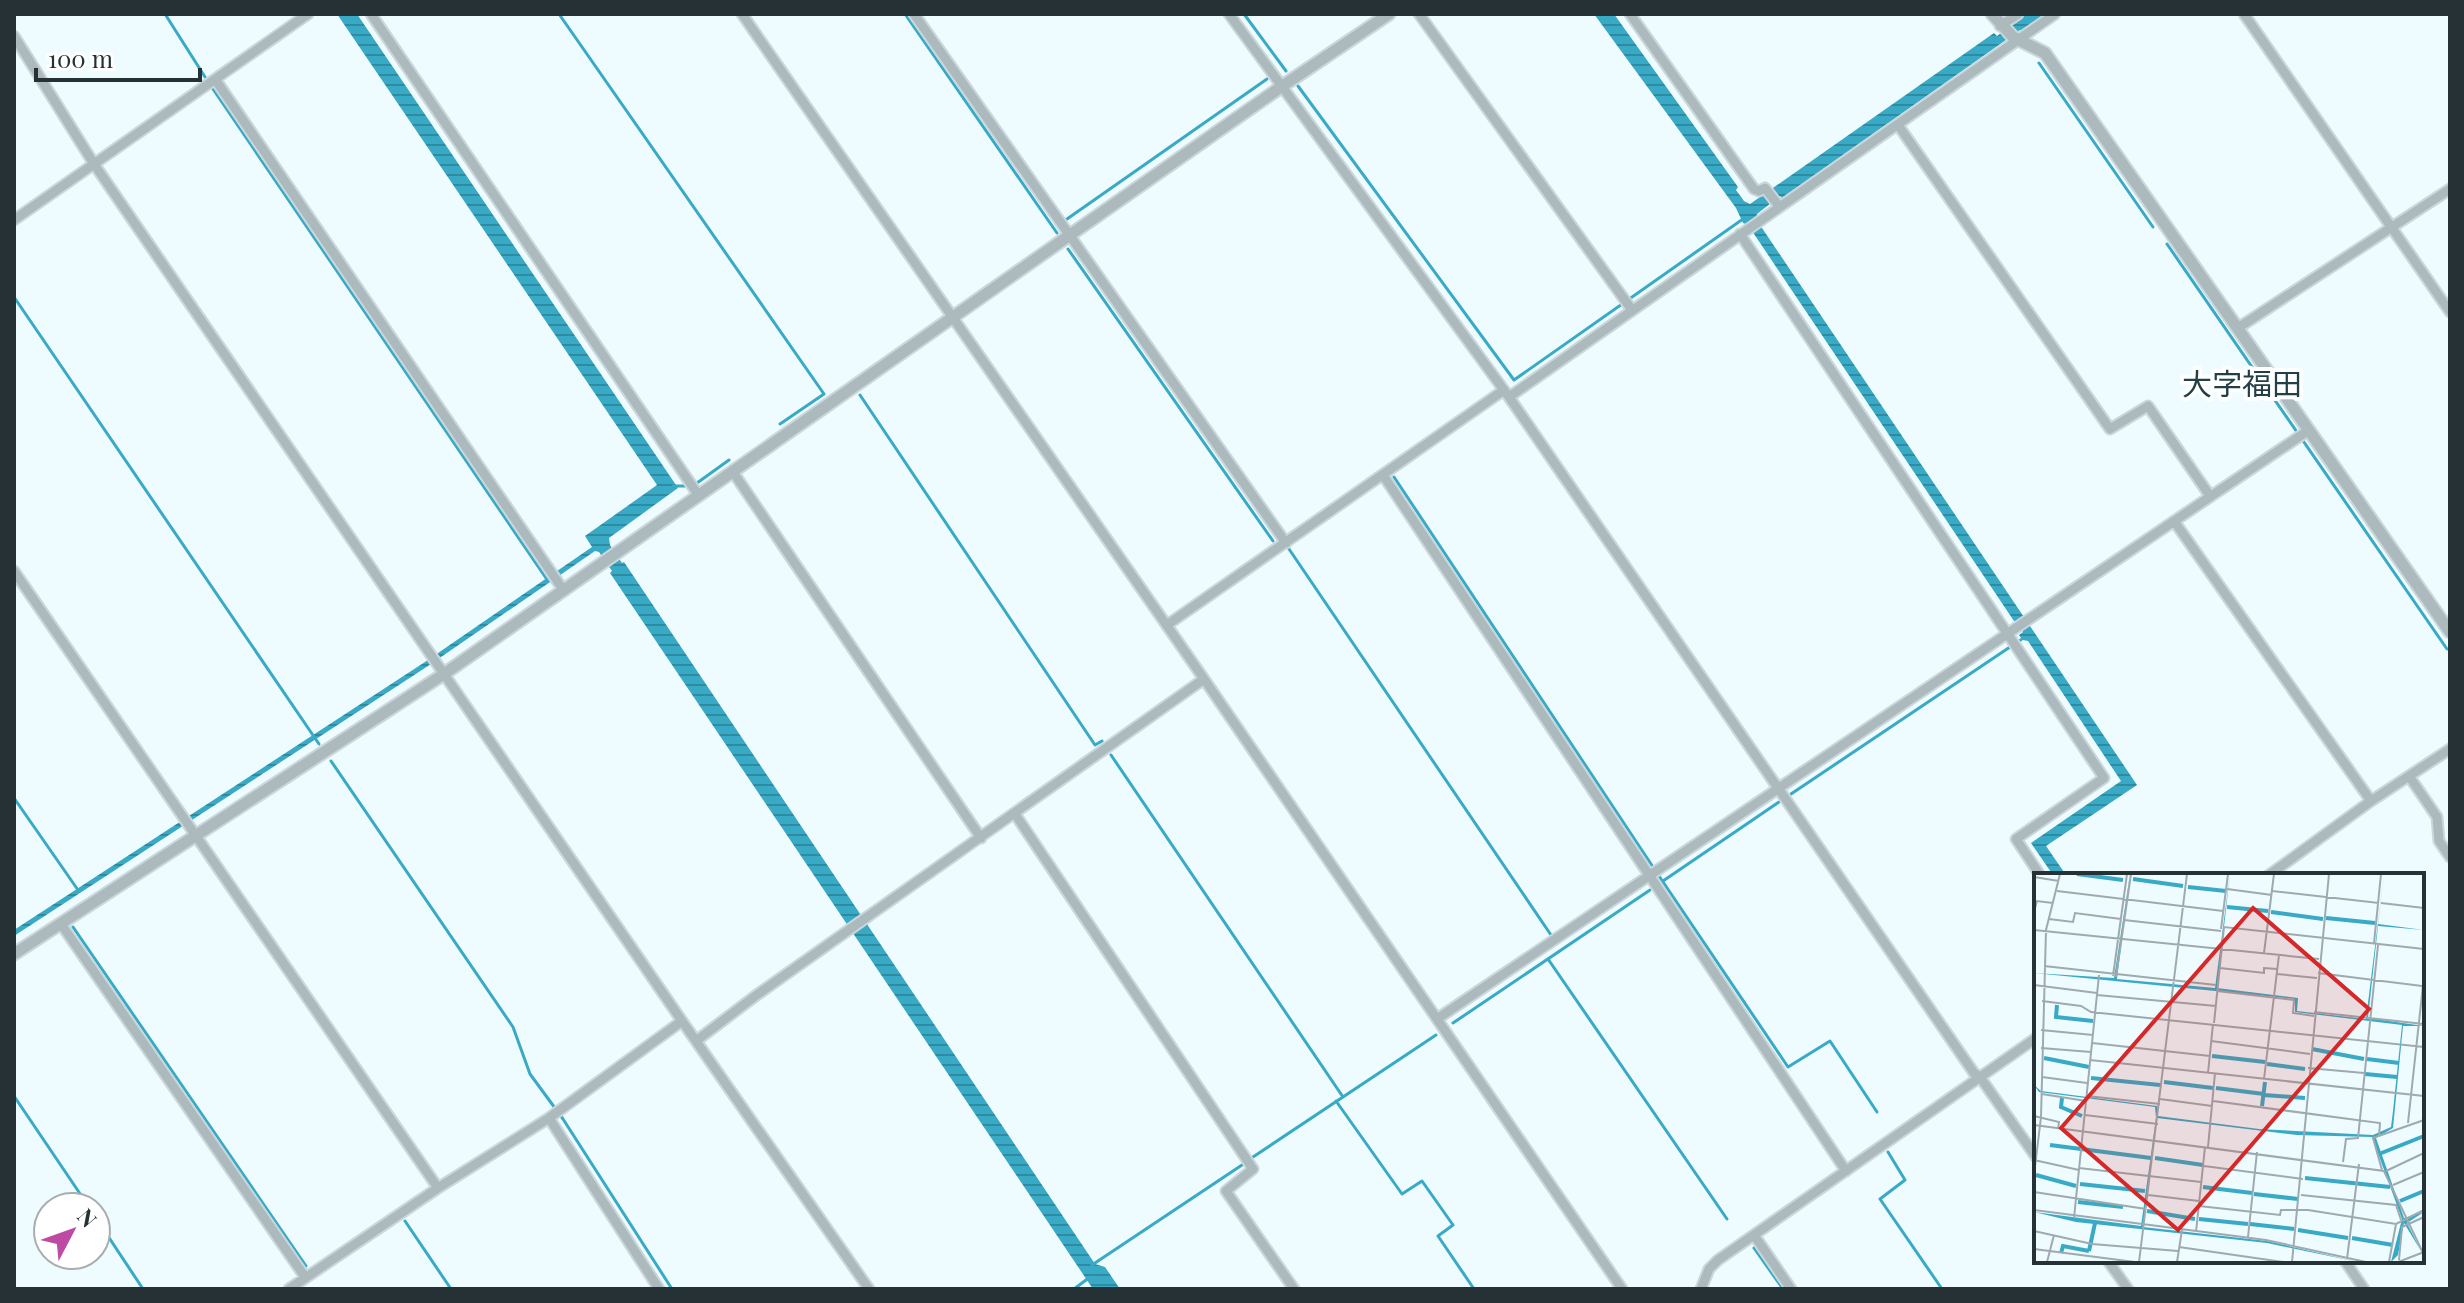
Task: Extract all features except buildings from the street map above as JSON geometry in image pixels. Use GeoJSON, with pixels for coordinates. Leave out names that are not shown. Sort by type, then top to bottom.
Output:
{"type":"FeatureCollection","features":[{"type":"Feature","properties":{"kind":"street"},"geometry":{"type":"LineString","coordinates":[[14,220],[308,14]]}},
{"type":"Feature","properties":{"kind":"street"},"geometry":{"type":"LineString","coordinates":[[371,14],[699,496]]}},
{"type":"Feature","properties":{"kind":"street"},"geometry":{"type":"LineString","coordinates":[[742,14],[1167,625],[1622,1289]]}},
{"type":"Feature","properties":{"kind":"street"},"geometry":{"type":"LineString","coordinates":[[914,14],[1286,543]]}},
{"type":"Feature","properties":{"kind":"street"},"geometry":{"type":"LineString","coordinates":[[1229,14],[1507,394],[1974,1073],[1980,1077],[2034,1154]]}},
{"type":"Feature","properties":{"kind":"street"},"geometry":{"type":"LineString","coordinates":[[14,954],[196,835],[558,581],[617,554],[1389,14]]}},
{"type":"Feature","properties":{"kind":"street"},"geometry":{"type":"LineString","coordinates":[[1419,14],[1628,305]]}},
{"type":"Feature","properties":{"kind":"street"},"geometry":{"type":"LineString","coordinates":[[1630,14],[1754,189],[1759,191],[1765,188],[1779,206]]}},
{"type":"Feature","properties":{"kind":"street"},"geometry":{"type":"LineString","coordinates":[[1992,14],[2045,53],[2238,328],[2302,434],[2450,632]]}},
{"type":"Feature","properties":{"kind":"street"},"geometry":{"type":"LineString","coordinates":[[1167,625],[1383,475],[1507,394],[1628,305],[1742,232],[1898,125],[2011,26],[2055,14]]}},
{"type":"Feature","properties":{"kind":"street"},"geometry":{"type":"LineString","coordinates":[[2244,14],[2450,312]]}},
{"type":"Feature","properties":{"kind":"street"},"geometry":{"type":"LineString","coordinates":[[14,36],[94,164],[869,1289]]}},
{"type":"Feature","properties":{"kind":"street"},"geometry":{"type":"LineString","coordinates":[[215,79],[558,581]]}},
{"type":"Feature","properties":{"kind":"street"},"geometry":{"type":"LineString","coordinates":[[1898,125],[2110,429],[2148,406],[2210,496]]}},
{"type":"Feature","properties":{"kind":"street"},"geometry":{"type":"LineString","coordinates":[[2238,328],[2450,189]]}},
{"type":"Feature","properties":{"kind":"street"},"geometry":{"type":"LineString","coordinates":[[1742,232],[2104,778],[2016,839],[2039,873]]}},
{"type":"Feature","properties":{"kind":"street"},"geometry":{"type":"LineString","coordinates":[[1437,1019],[1779,789],[2013,637],[2030,618],[2302,434]]}},
{"type":"Feature","properties":{"kind":"street"},"geometry":{"type":"LineString","coordinates":[[733,472],[981,838]]}},
{"type":"Feature","properties":{"kind":"street"},"geometry":{"type":"LineString","coordinates":[[1383,475],[1846,1171]]}},
{"type":"Feature","properties":{"kind":"street"},"geometry":{"type":"LineString","coordinates":[[2174,521],[2371,801]]}},
{"type":"Feature","properties":{"kind":"street"},"geometry":{"type":"LineString","coordinates":[[14,571],[438,1188]]}},
{"type":"Feature","properties":{"kind":"street"},"geometry":{"type":"LineString","coordinates":[[696,1041],[1204,679]]}},
{"type":"Feature","properties":{"kind":"street"},"geometry":{"type":"LineString","coordinates":[[2272,873],[2371,801],[2450,749]]}},
{"type":"Feature","properties":{"kind":"street"},"geometry":{"type":"LineString","coordinates":[[2409,776],[2437,817],[2439,841],[2450,857]]}},
{"type":"Feature","properties":{"kind":"street"},"geometry":{"type":"LineString","coordinates":[[1015,814],[1253,1169],[1226,1191],[1294,1289]]}},
{"type":"Feature","properties":{"kind":"street"},"geometry":{"type":"LineString","coordinates":[[61,924],[305,1277]]}},
{"type":"Feature","properties":{"kind":"street"},"geometry":{"type":"LineString","coordinates":[[289,1289],[438,1188],[555,1114],[682,1021]]}},
{"type":"Feature","properties":{"kind":"street"},"geometry":{"type":"LineString","coordinates":[[1701,1289],[1709,1269],[1754,1235],[2034,1039]]}},
{"type":"Feature","properties":{"kind":"street"},"geometry":{"type":"LineString","coordinates":[[555,1114],[659,1289]]}},
{"type":"Feature","properties":{"kind":"street"},"geometry":{"type":"LineString","coordinates":[[1754,1235],[1791,1289]]}},
{"type":"Feature","properties":{"kind":"street"},"geometry":{"type":"LineString","coordinates":[[2109,1263],[2128,1289]]}},
{"type":"Feature","properties":{"kind":"street"},"geometry":{"type":"LineString","coordinates":[[2346,1263],[2364,1289]]}},
{"type":"Feature","properties":{"kind":"water"},"geometry":{"type":"Polygon","coordinates":[[[337,14],[357,14],[678,488],[609,538],[610,545],[1095,1264],[1105,1267],[1120,1289],[1093,1289],[610,573],[612,571],[599,552],[595,551],[428,666],[14,936],[14,930],[425,662],[592,547],[585,536],[657,485],[337,14]]]}},
{"type":"Feature","properties":{"kind":"water"},"geometry":{"type":"Polygon","coordinates":[[[1594,14],[1614,14],[1738,187],[1736,190],[1750,204],[1994,33],[1997,36],[2024,14],[2049,14],[2024,31],[2020,30],[1782,198],[1780,196],[1757,214],[1756,219],[2137,785],[2046,846],[2065,873],[2052,873],[2031,843],[2121,781],[2028,641],[2023,640],[2008,650],[2023,632],[2017,621],[2014,621],[1748,225],[1743,223],[1736,208],[1594,14]]]}},
{"type":"Feature","properties":{"kind":"waterway"},"geometry":{"type":"LineString","coordinates":[[165,14],[205,77]]}},
{"type":"Feature","properties":{"kind":"waterway"},"geometry":{"type":"LineString","coordinates":[[559,14],[824,394],[780,424]]}},
{"type":"Feature","properties":{"kind":"waterway"},"geometry":{"type":"LineString","coordinates":[[905,14],[1057,233]]}},
{"type":"Feature","properties":{"kind":"waterway"},"geometry":{"type":"LineString","coordinates":[[1244,14],[1286,71]]}},
{"type":"Feature","properties":{"kind":"waterway"},"geometry":{"type":"LineString","coordinates":[[2039,63],[2153,227]]}},
{"type":"Feature","properties":{"kind":"waterway"},"geometry":{"type":"LineString","coordinates":[[1067,219],[1267,79]]}},
{"type":"Feature","properties":{"kind":"waterway"},"geometry":{"type":"LineString","coordinates":[[1298,86],[1514,380],[1743,219]]}},
{"type":"Feature","properties":{"kind":"waterway"},"geometry":{"type":"LineString","coordinates":[[213,89],[548,581]]}},
{"type":"Feature","properties":{"kind":"waterway"},"geometry":{"type":"LineString","coordinates":[[2167,244],[2447,649]]}},
{"type":"Feature","properties":{"kind":"waterway"},"geometry":{"type":"LineString","coordinates":[[1068,249],[1273,541]]}},
{"type":"Feature","properties":{"kind":"waterway"},"geometry":{"type":"LineString","coordinates":[[14,297],[319,744]]}},
{"type":"Feature","properties":{"kind":"waterway"},"geometry":{"type":"LineString","coordinates":[[860,395],[1095,745],[1102,741]]}},
{"type":"Feature","properties":{"kind":"waterway"},"geometry":{"type":"LineString","coordinates":[[697,483],[729,460]]}},
{"type":"Feature","properties":{"kind":"waterway"},"geometry":{"type":"LineString","coordinates":[[1394,477],[1653,867]]}},
{"type":"Feature","properties":{"kind":"waterway"},"geometry":{"type":"LineString","coordinates":[[673,486],[685,486]]}},
{"type":"Feature","properties":{"kind":"waterway"},"geometry":{"type":"LineString","coordinates":[[1289,549],[1551,935]]}},
{"type":"Feature","properties":{"kind":"waterway"},"geometry":{"type":"LineString","coordinates":[[1791,794],[2010,647]]}},
{"type":"Feature","properties":{"kind":"waterway"},"geometry":{"type":"LineString","coordinates":[[1111,755],[1343,1097]]}},
{"type":"Feature","properties":{"kind":"waterway"},"geometry":{"type":"LineString","coordinates":[[331,761],[513,1027],[530,1074],[563,1119],[672,1289]]}},
{"type":"Feature","properties":{"kind":"waterway"},"geometry":{"type":"LineString","coordinates":[[14,798],[78,890]]}},
{"type":"Feature","properties":{"kind":"waterway"},"geometry":{"type":"LineString","coordinates":[[1663,881],[1779,802]]}},
{"type":"Feature","properties":{"kind":"waterway"},"geometry":{"type":"LineString","coordinates":[[1659,876],[1788,1067],[1830,1041],[1877,1112]]}},
{"type":"Feature","properties":{"kind":"waterway"},"geometry":{"type":"LineString","coordinates":[[1453,1023],[1650,890]]}},
{"type":"Feature","properties":{"kind":"waterway"},"geometry":{"type":"LineString","coordinates":[[73,927],[306,1266]]}},
{"type":"Feature","properties":{"kind":"waterway"},"geometry":{"type":"LineString","coordinates":[[1548,959],[1727,1219]]}},
{"type":"Feature","properties":{"kind":"waterway"},"geometry":{"type":"LineString","coordinates":[[1253,1157],[1436,1035]]}},
{"type":"Feature","properties":{"kind":"waterway"},"geometry":{"type":"LineString","coordinates":[[14,1096],[78,1191]]}},
{"type":"Feature","properties":{"kind":"waterway"},"geometry":{"type":"LineString","coordinates":[[1336,1101],[1402,1194],[1422,1181],[1453,1225],[1438,1236],[1474,1289]]}},
{"type":"Feature","properties":{"kind":"waterway"},"geometry":{"type":"LineString","coordinates":[[1888,1152],[1905,1180],[1880,1199],[1942,1289]]}},
{"type":"Feature","properties":{"kind":"waterway"},"geometry":{"type":"LineString","coordinates":[[1092,1265],[1242,1165]]}},
{"type":"Feature","properties":{"kind":"waterway"},"geometry":{"type":"LineString","coordinates":[[405,1221],[451,1289]]}},
{"type":"Feature","properties":{"kind":"waterway"},"geometry":{"type":"LineString","coordinates":[[112,1242],[143,1289]]}},
{"type":"Feature","properties":{"kind":"waterway"},"geometry":{"type":"LineString","coordinates":[[1754,1248],[1783,1289]]}},
{"type":"Feature","properties":{"kind":"waterway"},"geometry":{"type":"LineString","coordinates":[[1074,1289],[1090,1277]]}},
{"type":"Feature","properties":{"kind":"district","name":"大字福田"},"geometry":{"type":"Point","coordinates":[2242,383]}}]}
